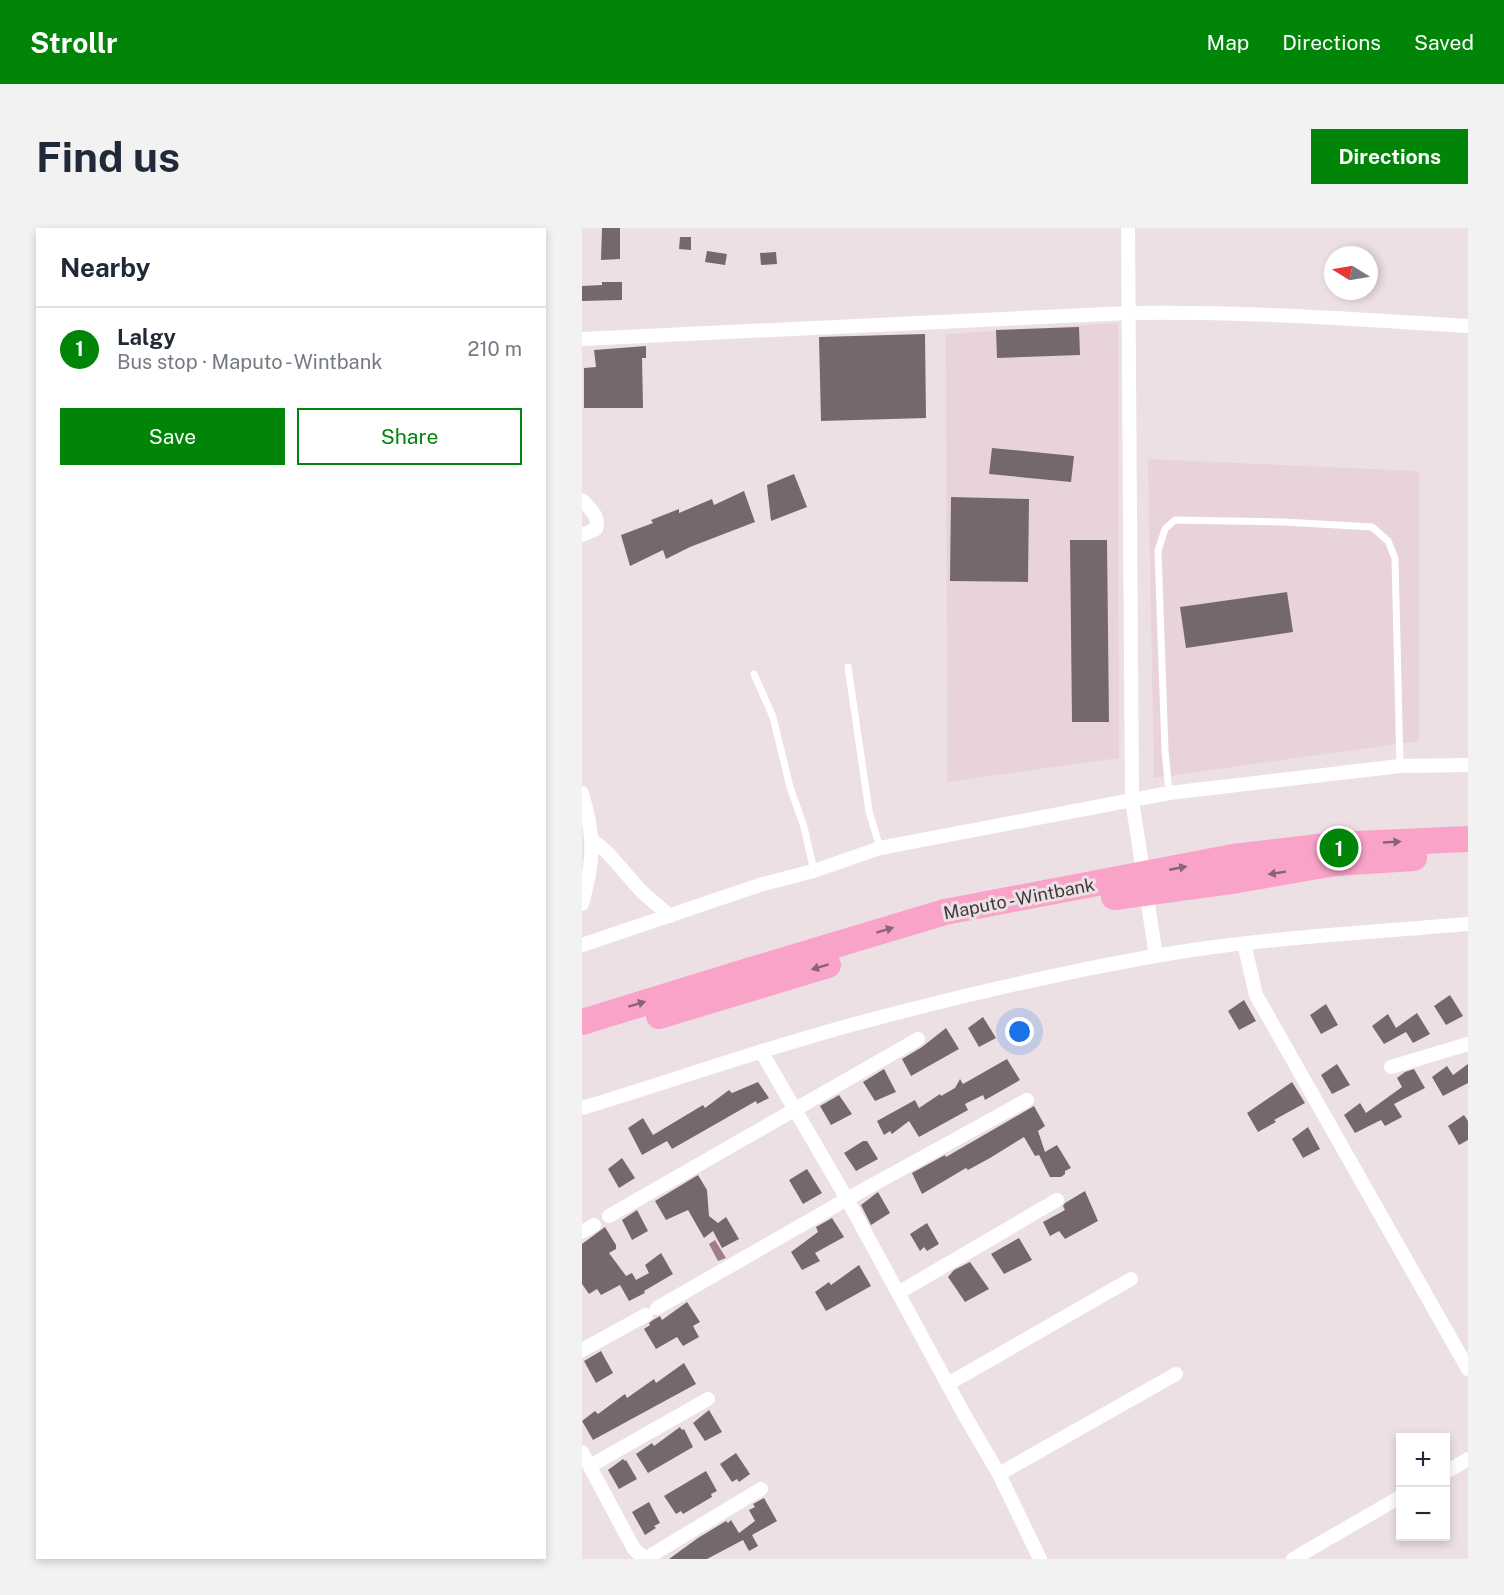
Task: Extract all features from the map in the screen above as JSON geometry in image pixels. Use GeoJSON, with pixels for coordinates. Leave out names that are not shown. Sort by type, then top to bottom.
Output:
{"type":"FeatureCollection","features":[{"type":"Feature","properties":{"kind":"highway","name":"Maputo - Wintbank"},"geometry":{"type":"LineString","coordinates":[[582,1040],[950,930],[1145,883],[1233,857],[1374,842],[1468,839]]}},
{"type":"Feature","properties":{"kind":"highway","name":"Maputo - Wintbank"},"geometry":{"type":"LineString","coordinates":[[582,1022],[945,912],[1145,883],[1238,880],[1335,863],[1468,857]]}},
{"type":"Feature","properties":{"kind":"street"},"geometry":{"type":"LineString","coordinates":[[1128,228],[1132,800],[1156,956]]}},
{"type":"Feature","properties":{"kind":"street"},"geometry":{"type":"LineString","coordinates":[[582,339],[1185,312],[1351,318],[1468,326]]}},
{"type":"Feature","properties":{"kind":"street"},"geometry":{"type":"LineString","coordinates":[[582,500],[597,518],[597,524],[596,529],[582,535]]}},
{"type":"Feature","properties":{"kind":"street"},"geometry":{"type":"LineString","coordinates":[[582,945],[763,884],[814,871],[880,848],[1169,793],[1400,766],[1468,765]]}},
{"type":"Feature","properties":{"kind":"street"},"geometry":{"type":"LineString","coordinates":[[582,793],[592,840],[592,864],[582,904]]}},
{"type":"Feature","properties":{"kind":"street"},"geometry":{"type":"LineString","coordinates":[[592,840],[607,852],[642,892],[670,916]]}},
{"type":"Feature","properties":{"kind":"street"},"geometry":{"type":"LineString","coordinates":[[582,1108],[868,1020],[1013,984],[1156,956],[1244,943],[1468,924]]}},
{"type":"Feature","properties":{"kind":"street"},"geometry":{"type":"LineString","coordinates":[[1244,943],[1256,995],[1468,1369]]}},
{"type":"Feature","properties":{"kind":"street"},"geometry":{"type":"LineString","coordinates":[[609,1216],[918,1039]]}},
{"type":"Feature","properties":{"kind":"street"},"geometry":{"type":"LineString","coordinates":[[1391,1067],[1468,1044]]}},
{"type":"Feature","properties":{"kind":"street"},"geometry":{"type":"LineString","coordinates":[[761,1052],[847,1199],[999,1474],[1040,1559]]}},
{"type":"Feature","properties":{"kind":"street"},"geometry":{"type":"LineString","coordinates":[[582,1350],[847,1199],[1027,1100]]}},
{"type":"Feature","properties":{"kind":"street"},"geometry":{"type":"LineString","coordinates":[[898,1293],[1057,1200]]}},
{"type":"Feature","properties":{"kind":"street"},"geometry":{"type":"LineString","coordinates":[[948,1384],[1131,1279]]}},
{"type":"Feature","properties":{"kind":"street"},"geometry":{"type":"LineString","coordinates":[[999,1474],[1176,1374]]}},
{"type":"Feature","properties":{"kind":"street"},"geometry":{"type":"LineString","coordinates":[[590,1466],[708,1399]]}},
{"type":"Feature","properties":{"kind":"street"},"geometry":{"type":"LineString","coordinates":[[582,1452],[634,1549],[645,1559],[761,1489]]}},
{"type":"Feature","properties":{"kind":"street"},"geometry":{"type":"LineString","coordinates":[[1450,1470],[1468,1459]]}},
{"type":"Feature","properties":{"kind":"street"},"geometry":{"type":"LineString","coordinates":[[1293,1559],[1396,1500]]}},
{"type":"Feature","properties":{"kind":"lane"},"geometry":{"type":"LineString","coordinates":[[1169,793],[1165,750],[1158,551],[1165,529],[1175,520],[1284,522],[1372,527],[1388,541],[1395,558],[1400,766]]}},
{"type":"Feature","properties":{"kind":"lane"},"geometry":{"type":"LineString","coordinates":[[848,667],[868,811],[880,848]]}},
{"type":"Feature","properties":{"kind":"lane"},"geometry":{"type":"LineString","coordinates":[[754,674],[773,717],[814,871]]}},
{"type":"Feature","properties":{"kind":"shaded area"},"geometry":{"type":"Polygon","coordinates":[[[1118,323],[1119,758],[947,782],[946,334],[1118,323]]]}},
{"type":"Feature","properties":{"kind":"shaded area"},"geometry":{"type":"Polygon","coordinates":[[[1148,459],[1419,471],[1419,741],[1154,778],[1148,459]]]}},
{"type":"Feature","properties":{"kind":"shaded area"},"geometry":{"type":"Polygon","coordinates":[[[715,1240],[726,1258],[718,1261],[709,1244],[715,1240]]]}},
{"type":"Feature","properties":{"kind":"building"},"geometry":{"type":"Polygon","coordinates":[[[602,228],[620,228],[620,259],[601,260],[602,228]]]}},
{"type":"Feature","properties":{"kind":"building"},"geometry":{"type":"Polygon","coordinates":[[[680,237],[691,237],[691,250],[679,249],[680,237]]]}},
{"type":"Feature","properties":{"kind":"building"},"geometry":{"type":"Polygon","coordinates":[[[707,251],[727,254],[725,265],[705,262],[707,251]]]}},
{"type":"Feature","properties":{"kind":"building"},"geometry":{"type":"Polygon","coordinates":[[[776,252],[777,264],[761,265],[760,253],[776,252]]]}},
{"type":"Feature","properties":{"kind":"building"},"geometry":{"type":"Polygon","coordinates":[[[602,282],[622,282],[622,300],[582,301],[582,286],[602,285],[602,282]]]}},
{"type":"Feature","properties":{"kind":"building"},"geometry":{"type":"Polygon","coordinates":[[[1079,327],[1080,355],[997,358],[996,330],[1079,327]]]}},
{"type":"Feature","properties":{"kind":"building"},"geometry":{"type":"Polygon","coordinates":[[[925,334],[926,418],[821,421],[819,337],[925,334]]]}},
{"type":"Feature","properties":{"kind":"building"},"geometry":{"type":"Polygon","coordinates":[[[646,346],[646,358],[642,358],[643,408],[584,408],[584,368],[596,367],[594,350],[646,346]]]}},
{"type":"Feature","properties":{"kind":"building"},"geometry":{"type":"Polygon","coordinates":[[[992,448],[1074,456],[1071,482],[989,474],[992,448]]]}},
{"type":"Feature","properties":{"kind":"building"},"geometry":{"type":"Polygon","coordinates":[[[794,474],[807,507],[771,521],[767,485],[794,474]]]}},
{"type":"Feature","properties":{"kind":"building"},"geometry":{"type":"Polygon","coordinates":[[[744,491],[755,522],[690,547],[666,559],[663,550],[630,566],[621,535],[653,523],[651,520],[679,509],[679,513],[712,499],[714,505],[744,491]]]}},
{"type":"Feature","properties":{"kind":"building"},"geometry":{"type":"Polygon","coordinates":[[[951,497],[1029,499],[1028,582],[950,581],[951,497]]]}},
{"type":"Feature","properties":{"kind":"building"},"geometry":{"type":"Polygon","coordinates":[[[1070,540],[1107,540],[1109,722],[1072,722],[1070,540]]]}},
{"type":"Feature","properties":{"kind":"building"},"geometry":{"type":"Polygon","coordinates":[[[1287,592],[1293,632],[1186,648],[1180,607],[1287,592]]]}},
{"type":"Feature","properties":{"kind":"building"},"geometry":{"type":"Polygon","coordinates":[[[1450,995],[1463,1016],[1446,1025],[1434,1006],[1450,995]]]}},
{"type":"Feature","properties":{"kind":"building"},"geometry":{"type":"Polygon","coordinates":[[[1244,1000],[1256,1021],[1239,1030],[1228,1011],[1244,1000]]]}},
{"type":"Feature","properties":{"kind":"building"},"geometry":{"type":"Polygon","coordinates":[[[1326,1004],[1338,1025],[1321,1034],[1310,1015],[1326,1004]]]}},
{"type":"Feature","properties":{"kind":"building"},"geometry":{"type":"Polygon","coordinates":[[[1417,1013],[1430,1034],[1413,1043],[1406,1032],[1384,1044],[1372,1026],[1388,1014],[1396,1028],[1417,1013]]]}},
{"type":"Feature","properties":{"kind":"building"},"geometry":{"type":"Polygon","coordinates":[[[983,1017],[996,1038],[979,1047],[968,1028],[983,1017]]]}},
{"type":"Feature","properties":{"kind":"building"},"geometry":{"type":"Polygon","coordinates":[[[946,1028],[959,1049],[911,1076],[902,1059],[946,1028]]]}},
{"type":"Feature","properties":{"kind":"building"},"geometry":{"type":"Polygon","coordinates":[[[1007,1059],[1020,1080],[985,1100],[983,1095],[965,1104],[968,1110],[919,1137],[909,1121],[892,1134],[890,1131],[884,1135],[877,1121],[915,1100],[919,1108],[940,1094],[941,1096],[955,1088],[960,1079],[963,1084],[1007,1059]]]}},
{"type":"Feature","properties":{"kind":"building"},"geometry":{"type":"Polygon","coordinates":[[[1337,1064],[1350,1085],[1332,1094],[1321,1075],[1337,1064]]]}},
{"type":"Feature","properties":{"kind":"building"},"geometry":{"type":"Polygon","coordinates":[[[1468,1064],[1468,1083],[1443,1096],[1432,1077],[1447,1066],[1453,1075],[1468,1064]]]}},
{"type":"Feature","properties":{"kind":"building"},"geometry":{"type":"Polygon","coordinates":[[[884,1069],[896,1092],[875,1101],[863,1082],[884,1069]]]}},
{"type":"Feature","properties":{"kind":"building"},"geometry":{"type":"Polygon","coordinates":[[[1414,1069],[1425,1088],[1394,1104],[1402,1117],[1385,1126],[1381,1120],[1355,1133],[1344,1115],[1360,1103],[1366,1113],[1402,1087],[1397,1078],[1414,1069]]]}},
{"type":"Feature","properties":{"kind":"building"},"geometry":{"type":"Polygon","coordinates":[[[758,1082],[769,1098],[757,1104],[756,1101],[672,1149],[667,1141],[642,1155],[628,1128],[643,1118],[653,1135],[703,1105],[705,1108],[729,1090],[732,1093],[758,1082]]]}},
{"type":"Feature","properties":{"kind":"building"},"geometry":{"type":"Polygon","coordinates":[[[1292,1082],[1305,1103],[1274,1120],[1276,1122],[1258,1132],[1247,1113],[1292,1082]]]}},
{"type":"Feature","properties":{"kind":"building"},"geometry":{"type":"Polygon","coordinates":[[[839,1095],[852,1114],[831,1125],[820,1106],[839,1095]]]}},
{"type":"Feature","properties":{"kind":"building"},"geometry":{"type":"Polygon","coordinates":[[[1034,1106],[1045,1126],[1038,1131],[1045,1152],[1057,1145],[1071,1168],[1065,1171],[1065,1174],[1061,1177],[1050,1177],[1039,1155],[1035,1156],[1024,1137],[922,1194],[912,1173],[945,1155],[946,1157],[1034,1106]]]}},
{"type":"Feature","properties":{"kind":"building"},"geometry":{"type":"Polygon","coordinates":[[[1464,1115],[1468,1121],[1468,1140],[1459,1145],[1448,1126],[1464,1115]]]}},
{"type":"Feature","properties":{"kind":"building"},"geometry":{"type":"Polygon","coordinates":[[[1308,1127],[1320,1149],[1303,1158],[1292,1139],[1308,1127]]]}},
{"type":"Feature","properties":{"kind":"building"},"geometry":{"type":"Polygon","coordinates":[[[863,1141],[867,1141],[878,1159],[856,1171],[844,1153],[863,1141]]]}},
{"type":"Feature","properties":{"kind":"building"},"geometry":{"type":"Polygon","coordinates":[[[622,1158],[635,1178],[619,1188],[608,1169],[622,1158]]]}},
{"type":"Feature","properties":{"kind":"building"},"geometry":{"type":"Polygon","coordinates":[[[807,1169],[822,1193],[803,1204],[789,1180],[807,1169]]]}},
{"type":"Feature","properties":{"kind":"building"},"geometry":{"type":"Polygon","coordinates":[[[698,1175],[707,1190],[709,1216],[718,1223],[726,1217],[739,1239],[722,1248],[713,1231],[704,1238],[688,1210],[666,1220],[655,1201],[698,1175]]]}},
{"type":"Feature","properties":{"kind":"building"},"geometry":{"type":"Polygon","coordinates":[[[1085,1191],[1098,1221],[1065,1239],[1059,1231],[1050,1236],[1043,1222],[1065,1210],[1063,1206],[1065,1203],[1085,1191]]]}},
{"type":"Feature","properties":{"kind":"building"},"geometry":{"type":"Polygon","coordinates":[[[878,1192],[890,1213],[871,1225],[861,1205],[878,1192]]]}},
{"type":"Feature","properties":{"kind":"building"},"geometry":{"type":"Polygon","coordinates":[[[637,1210],[648,1231],[632,1240],[622,1220],[637,1210]]]}},
{"type":"Feature","properties":{"kind":"building"},"geometry":{"type":"Polygon","coordinates":[[[832,1218],[844,1237],[815,1253],[820,1261],[802,1270],[791,1252],[818,1232],[816,1227],[832,1218]]]}},
{"type":"Feature","properties":{"kind":"building"},"geometry":{"type":"Polygon","coordinates":[[[927,1223],[939,1244],[927,1251],[924,1247],[920,1251],[910,1234],[927,1223]]]}},
{"type":"Feature","properties":{"kind":"building"},"geometry":{"type":"Polygon","coordinates":[[[605,1227],[616,1245],[616,1249],[609,1253],[626,1276],[632,1273],[636,1280],[649,1273],[645,1265],[661,1253],[673,1274],[629,1301],[620,1285],[601,1295],[597,1289],[589,1294],[582,1284],[582,1244],[605,1227]]]}},
{"type":"Feature","properties":{"kind":"building"},"geometry":{"type":"Polygon","coordinates":[[[1019,1238],[1032,1260],[1004,1274],[991,1254],[1019,1238]]]}},
{"type":"Feature","properties":{"kind":"building"},"geometry":{"type":"Polygon","coordinates":[[[970,1262],[989,1289],[965,1302],[948,1277],[954,1270],[970,1262]]]}},
{"type":"Feature","properties":{"kind":"building"},"geometry":{"type":"Polygon","coordinates":[[[859,1265],[871,1286],[826,1311],[815,1292],[829,1282],[831,1285],[859,1265]]]}},
{"type":"Feature","properties":{"kind":"building"},"geometry":{"type":"Polygon","coordinates":[[[687,1302],[700,1322],[693,1326],[699,1337],[683,1346],[677,1337],[656,1349],[644,1329],[653,1320],[660,1316],[662,1320],[687,1302]]]}},
{"type":"Feature","properties":{"kind":"building"},"geometry":{"type":"Polygon","coordinates":[[[601,1351],[613,1373],[596,1383],[584,1361],[601,1351]]]}},
{"type":"Feature","properties":{"kind":"building"},"geometry":{"type":"Polygon","coordinates":[[[684,1363],[696,1384],[593,1440],[582,1421],[595,1411],[598,1414],[625,1394],[627,1398],[654,1379],[656,1383],[684,1363]]]}},
{"type":"Feature","properties":{"kind":"building"},"geometry":{"type":"Polygon","coordinates":[[[709,1410],[722,1432],[705,1441],[693,1423],[709,1410]]]}},
{"type":"Feature","properties":{"kind":"building"},"geometry":{"type":"Polygon","coordinates":[[[680,1427],[684,1429],[693,1447],[648,1473],[636,1454],[652,1443],[654,1446],[680,1427]]]}},
{"type":"Feature","properties":{"kind":"building"},"geometry":{"type":"Polygon","coordinates":[[[736,1453],[750,1474],[739,1482],[737,1479],[732,1482],[720,1464],[736,1453]]]}},
{"type":"Feature","properties":{"kind":"building"},"geometry":{"type":"Polygon","coordinates":[[[623,1459],[626,1460],[637,1479],[619,1489],[608,1470],[623,1459]]]}},
{"type":"Feature","properties":{"kind":"building"},"geometry":{"type":"Polygon","coordinates":[[[706,1471],[717,1491],[711,1494],[712,1497],[683,1514],[681,1511],[676,1514],[664,1496],[706,1471]]]}},
{"type":"Feature","properties":{"kind":"building"},"geometry":{"type":"Polygon","coordinates":[[[764,1498],[777,1521],[752,1535],[758,1546],[749,1551],[743,1540],[707,1559],[669,1559],[726,1521],[728,1523],[731,1520],[739,1533],[755,1521],[749,1510],[755,1507],[753,1504],[764,1498]]]}},
{"type":"Feature","properties":{"kind":"building"},"geometry":{"type":"Polygon","coordinates":[[[649,1502],[660,1523],[645,1535],[632,1512],[649,1502]]]}},
{"type":"Feature","properties":{"kind":"place","name":"Lalgy"},"geometry":{"type":"Point","coordinates":[1339,848]}}]}
